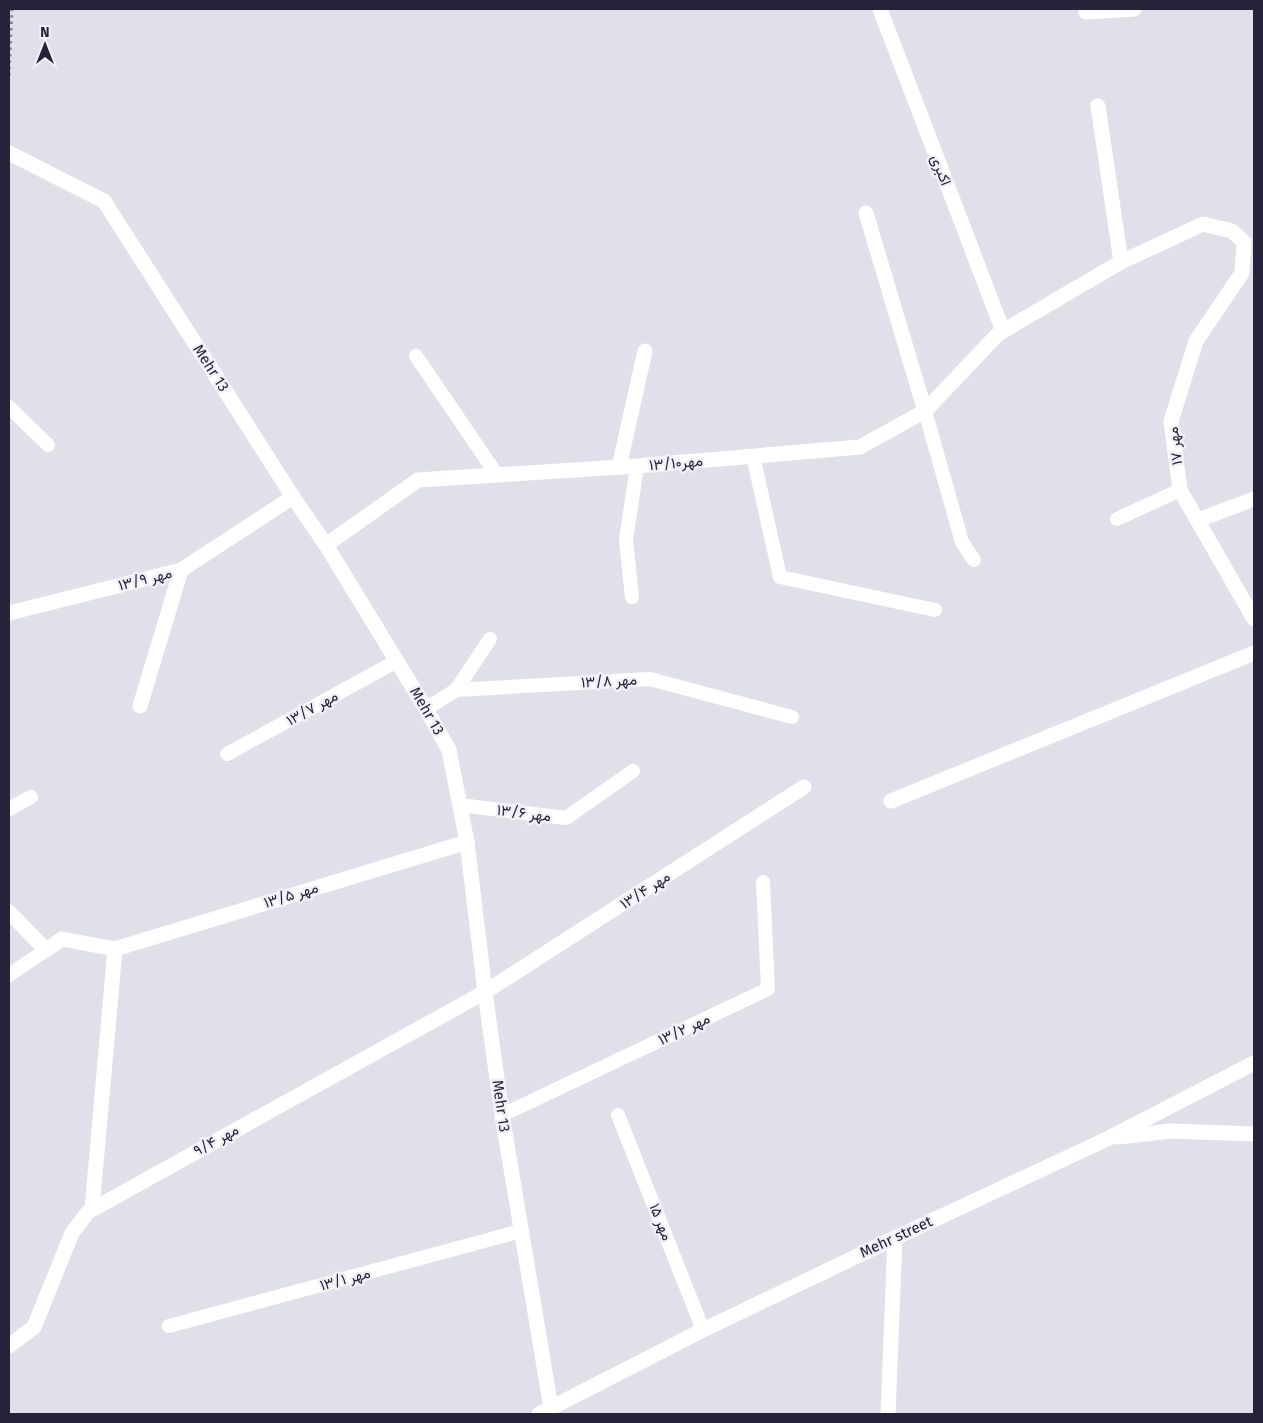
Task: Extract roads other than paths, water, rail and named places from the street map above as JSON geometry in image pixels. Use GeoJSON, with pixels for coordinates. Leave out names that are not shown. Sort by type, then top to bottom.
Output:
{"type":"FeatureCollection","features":[{"type":"Feature","properties":{"kind":"street","name":"اکبری"},"geometry":{"type":"LineString","coordinates":[[880,9],[1003,331]]}},
{"type":"Feature","properties":{"kind":"street"},"geometry":{"type":"LineString","coordinates":[[1086,12],[1134,9]]}},
{"type":"Feature","properties":{"kind":"street"},"geometry":{"type":"LineString","coordinates":[[1098,106],[1121,262]]}},
{"type":"Feature","properties":{"kind":"street","name":"Mehr 13"},"geometry":{"type":"LineString","coordinates":[[9,153],[104,201],[326,545],[449,750],[467,842],[485,992],[521,1231],[545,1411]]}},
{"type":"Feature","properties":{"kind":"street"},"geometry":{"type":"LineString","coordinates":[[866,213],[925,411]]}},
{"type":"Feature","properties":{"kind":"street","name":"مهر۱۳/۱۰"},"geometry":{"type":"LineString","coordinates":[[326,545],[418,480],[637,466],[860,446],[925,411],[997,335],[1121,262],[1203,224],[1232,231],[1244,242]]}},
{"type":"Feature","properties":{"kind":"street","name":"مهر ۱۷"},"geometry":{"type":"LineString","coordinates":[[1244,242],[1242,273],[1196,341],[1171,422],[1180,490],[1254,619]]}},
{"type":"Feature","properties":{"kind":"street"},"geometry":{"type":"LineString","coordinates":[[619,467],[645,351]]}},
{"type":"Feature","properties":{"kind":"street","name":"مهر ۱۳/۹"},"geometry":{"type":"LineString","coordinates":[[9,614],[181,570],[293,496]]}},
{"type":"Feature","properties":{"kind":"street"},"geometry":{"type":"LineString","coordinates":[[1198,520],[1254,499]]}},
{"type":"Feature","properties":{"kind":"street"},"geometry":{"type":"LineString","coordinates":[[140,706],[181,570]]}},
{"type":"Feature","properties":{"kind":"street"},"geometry":{"type":"LineString","coordinates":[[892,802],[1254,653]]}},
{"type":"Feature","properties":{"kind":"street","name":"مهر ۱۳/۴"},"geometry":{"type":"LineString","coordinates":[[485,992],[804,788]]}},
{"type":"Feature","properties":{"kind":"street","name":"مهر ۱۳/۵"},"geometry":{"type":"LineString","coordinates":[[115,949],[467,842]]}},
{"type":"Feature","properties":{"kind":"street"},"geometry":{"type":"LineString","coordinates":[[9,912],[46,950],[62,939],[115,949],[92,1209]]}},
{"type":"Feature","properties":{"kind":"street","name":"مهر ۹/۴"},"geometry":{"type":"LineString","coordinates":[[9,1346],[34,1327],[72,1233],[92,1209],[485,992]]}},
{"type":"Feature","properties":{"kind":"street","name":"Mehr street"},"geometry":{"type":"LineString","coordinates":[[545,1411],[703,1330],[1109,1138],[1254,1063]]}},
{"type":"Feature","properties":{"kind":"street"},"geometry":{"type":"LineString","coordinates":[[1109,1138],[1171,1131],[1254,1134]]}},
{"type":"Feature","properties":{"kind":"street"},"geometry":{"type":"LineString","coordinates":[[888,1414],[895,1238]]}},
{"type":"Feature","properties":{"kind":"lane"},"geometry":{"type":"LineString","coordinates":[[416,356],[497,475]]}},
{"type":"Feature","properties":{"kind":"lane"},"geometry":{"type":"LineString","coordinates":[[9,407],[48,445]]}},
{"type":"Feature","properties":{"kind":"lane"},"geometry":{"type":"LineString","coordinates":[[925,411],[962,542],[974,560]]}},
{"type":"Feature","properties":{"kind":"lane"},"geometry":{"type":"LineString","coordinates":[[753,456],[780,577],[935,610]]}},
{"type":"Feature","properties":{"kind":"lane"},"geometry":{"type":"LineString","coordinates":[[632,596],[626,540],[637,466]]}},
{"type":"Feature","properties":{"kind":"lane"},"geometry":{"type":"LineString","coordinates":[[1117,519],[1180,490]]}},
{"type":"Feature","properties":{"kind":"lane"},"geometry":{"type":"LineString","coordinates":[[456,690],[490,639]]}},
{"type":"Feature","properties":{"kind":"lane","name":"مهر ۱۳/۷"},"geometry":{"type":"LineString","coordinates":[[227,754],[397,661]]}},
{"type":"Feature","properties":{"kind":"lane","name":"مهر ۱۳/۸"},"geometry":{"type":"LineString","coordinates":[[426,709],[456,690],[650,679],[792,717]]}},
{"type":"Feature","properties":{"kind":"lane","name":"مهر ۱۳/۶"},"geometry":{"type":"LineString","coordinates":[[460,805],[566,818],[633,771]]}},
{"type":"Feature","properties":{"kind":"lane"},"geometry":{"type":"LineString","coordinates":[[9,809],[31,797]]}},
{"type":"Feature","properties":{"kind":"lane","name":"مهر ۱۳/۲"},"geometry":{"type":"LineString","coordinates":[[502,1114],[768,990],[763,882]]}},
{"type":"Feature","properties":{"kind":"lane"},"geometry":{"type":"LineString","coordinates":[[9,975],[46,950]]}},
{"type":"Feature","properties":{"kind":"lane","name":"مهر ۱۵"},"geometry":{"type":"LineString","coordinates":[[618,1114],[703,1330]]}},
{"type":"Feature","properties":{"kind":"lane","name":"مهر ۱۳/۱"},"geometry":{"type":"LineString","coordinates":[[169,1326],[521,1231]]}}]}
